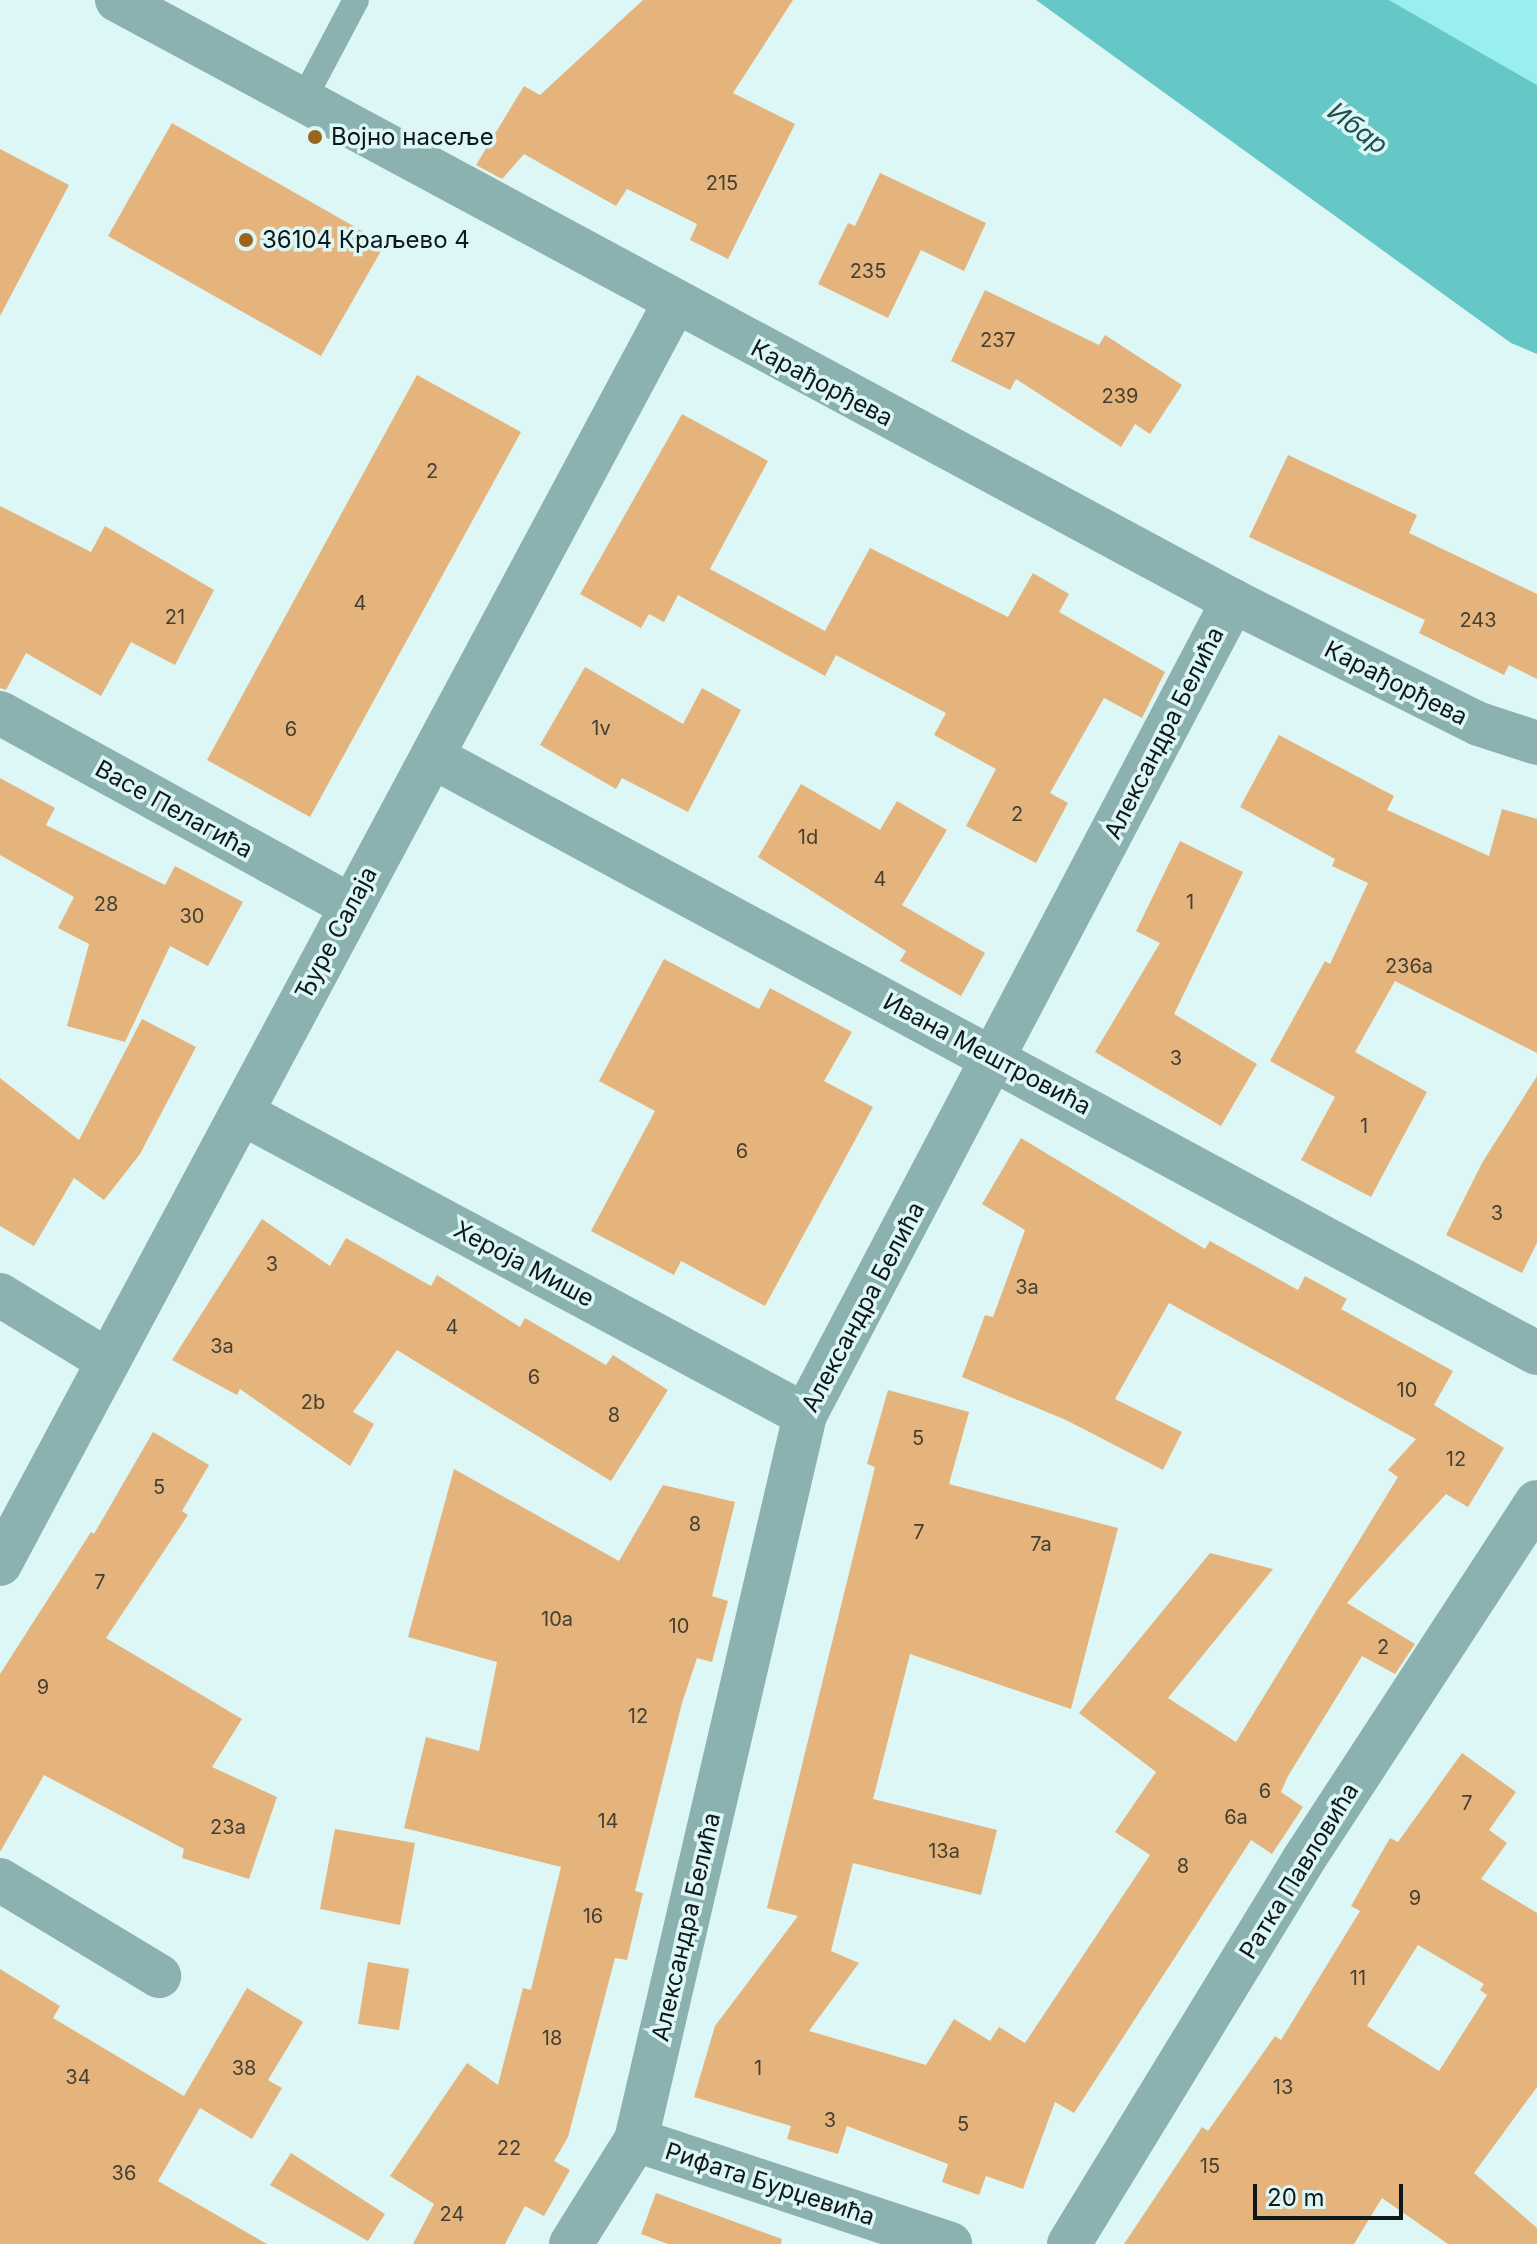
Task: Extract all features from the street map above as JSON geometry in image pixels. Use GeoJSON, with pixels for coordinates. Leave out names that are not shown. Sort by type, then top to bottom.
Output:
{"type":"FeatureCollection","features":[{"type":"Feature","properties":{"kind":"street","name":"Карађорђева"},"geometry":{"type":"LineString","coordinates":[[117,0],[674,304],[1233,601],[1479,724],[1537,743]]}},
{"type":"Feature","properties":{"kind":"street","name":"Ђуре Салаја"},"geometry":{"type":"LineString","coordinates":[[0,1564],[105,1359],[242,1113],[349,905],[435,758],[674,304]]}},
{"type":"Feature","properties":{"kind":"street","name":"Александра Белића"},"geometry":{"type":"LineString","coordinates":[[571,2244],[636,2140],[805,1415],[1233,601]]}},
{"type":"Feature","properties":{"kind":"street","name":"Васе Пелагића"},"geometry":{"type":"LineString","coordinates":[[0,713],[349,905]]}},
{"type":"Feature","properties":{"kind":"street","name":"Ивана Мештровића"},"geometry":{"type":"LineString","coordinates":[[435,758],[1537,1353]]}},
{"type":"Feature","properties":{"kind":"street","name":"Хероја Мише"},"geometry":{"type":"LineString","coordinates":[[242,1113],[805,1415]]}},
{"type":"Feature","properties":{"kind":"street"},"geometry":{"type":"LineString","coordinates":[[0,1295],[105,1359]]}},
{"type":"Feature","properties":{"kind":"street","name":"Ратка Павловића"},"geometry":{"type":"LineString","coordinates":[[1069,2244],[1304,1859],[1537,1502]]}},
{"type":"Feature","properties":{"kind":"street"},"geometry":{"type":"LineString","coordinates":[[0,1880],[159,1976]]}},
{"type":"Feature","properties":{"kind":"street","name":"Рифата Бурџевића"},"geometry":{"type":"LineString","coordinates":[[636,2140],[950,2244]]}},
{"type":"Feature","properties":{"kind":"lane"},"geometry":{"type":"LineString","coordinates":[[302,102],[356,0]]}},
{"type":"Feature","properties":{"kind":"shaded area"},"geometry":{"type":"Polygon","coordinates":[[[1389,0],[1537,0],[1537,85],[1389,0]]]}},
{"type":"Feature","properties":{"kind":"water","name":"Ибар"},"geometry":{"type":"Polygon","coordinates":[[[1036,0],[1389,0],[1537,85],[1537,354],[1511,343],[1036,0]]]}},
{"type":"Feature","properties":{"kind":"building"},"geometry":{"type":"Polygon","coordinates":[[[643,0],[793,0],[733,93],[795,124],[728,259],[690,240],[697,224],[627,189],[616,206],[524,154],[502,179],[476,165],[524,86],[540,95],[643,0]]]}},
{"type":"Feature","properties":{"kind":"building","name":"36104 Краљево 4"},"geometry":{"type":"Polygon","coordinates":[[[172,123],[385,244],[321,356],[108,236],[172,123]]]}},
{"type":"Feature","properties":{"kind":"building"},"geometry":{"type":"Polygon","coordinates":[[[0,149],[69,185],[0,316],[0,149]]]}},
{"type":"Feature","properties":{"kind":"building"},"geometry":{"type":"Polygon","coordinates":[[[880,173],[986,223],[964,271],[921,250],[888,318],[818,284],[848,223],[855,226],[880,173]]]}},
{"type":"Feature","properties":{"kind":"building"},"geometry":{"type":"Polygon","coordinates":[[[985,290],[1099,345],[1105,335],[1182,385],[1150,434],[1135,424],[1121,447],[1016,379],[1010,390],[951,361],[985,290]]]}},
{"type":"Feature","properties":{"kind":"building"},"geometry":{"type":"Polygon","coordinates":[[[417,375],[521,432],[310,817],[207,760],[417,375]]]}},
{"type":"Feature","properties":{"kind":"building"},"geometry":{"type":"Polygon","coordinates":[[[682,414],[768,461],[710,569],[825,631],[870,548],[1008,617],[1033,573],[1069,594],[1059,612],[1165,672],[1142,718],[1104,698],[1050,793],[1068,803],[1036,863],[966,826],[996,769],[934,735],[946,713],[836,655],[825,676],[678,595],[664,622],[649,614],[641,628],[580,594],[682,414]]]}},
{"type":"Feature","properties":{"kind":"building"},"geometry":{"type":"Polygon","coordinates":[[[1288,455],[1417,515],[1409,533],[1537,594],[1537,679],[1509,665],[1504,675],[1419,633],[1425,620],[1249,537],[1288,455]]]}},
{"type":"Feature","properties":{"kind":"building"},"geometry":{"type":"Polygon","coordinates":[[[0,506],[91,552],[105,526],[214,590],[175,665],[131,642],[101,696],[26,653],[6,690],[0,688],[0,506]]]}},
{"type":"Feature","properties":{"kind":"building"},"geometry":{"type":"Polygon","coordinates":[[[585,667],[683,724],[702,688],[741,710],[688,812],[622,778],[616,789],[540,745],[585,667]]]}},
{"type":"Feature","properties":{"kind":"building"},"geometry":{"type":"Polygon","coordinates":[[[1279,735],[1394,796],[1387,810],[1489,856],[1502,809],[1537,819],[1537,1053],[1395,981],[1355,1052],[1427,1092],[1371,1197],[1301,1160],[1335,1097],[1270,1061],[1325,961],[1330,964],[1368,883],[1332,866],[1335,859],[1240,807],[1279,735]]]}},
{"type":"Feature","properties":{"kind":"building"},"geometry":{"type":"Polygon","coordinates":[[[0,778],[55,808],[46,825],[165,885],[175,866],[243,902],[208,966],[170,946],[125,1042],[67,1026],[89,944],[58,928],[74,897],[0,855],[0,778]]]}},
{"type":"Feature","properties":{"kind":"building"},"geometry":{"type":"Polygon","coordinates":[[[801,784],[880,830],[897,801],[947,830],[902,905],[985,953],[961,996],[900,961],[906,951],[758,857],[801,784]]]}},
{"type":"Feature","properties":{"kind":"building"},"geometry":{"type":"Polygon","coordinates":[[[1180,841],[1243,872],[1174,1014],[1257,1064],[1221,1126],[1095,1052],[1160,943],[1136,931],[1180,841]]]}},
{"type":"Feature","properties":{"kind":"building"},"geometry":{"type":"Polygon","coordinates":[[[664,959],[759,1009],[770,988],[852,1032],[824,1081],[873,1107],[765,1306],[681,1261],[674,1275],[591,1231],[655,1111],[599,1081],[664,959]]]}},
{"type":"Feature","properties":{"kind":"building"},"geometry":{"type":"Polygon","coordinates":[[[142,1019],[196,1047],[140,1154],[104,1200],[74,1178],[34,1246],[0,1226],[0,1078],[79,1140],[142,1019]]]}},
{"type":"Feature","properties":{"kind":"building"},"geometry":{"type":"Polygon","coordinates":[[[1537,1076],[1537,1243],[1522,1273],[1446,1235],[1482,1163],[1537,1076]]]}},
{"type":"Feature","properties":{"kind":"building"},"geometry":{"type":"Polygon","coordinates":[[[1021,1138],[1205,1249],[1210,1241],[1298,1290],[1305,1276],[1347,1299],[1341,1309],[1453,1371],[1434,1405],[1504,1448],[1468,1507],[1446,1494],[1347,1603],[1415,1644],[1395,1674],[1362,1656],[1288,1776],[1281,1792],[1303,1807],[1272,1854],[1251,1840],[1074,2113],[1055,2102],[1023,2189],[986,2176],[979,2195],[942,2182],[948,2164],[847,2126],[838,2154],[787,2139],[791,2126],[694,2097],[715,2026],[798,1916],[767,1908],[875,1467],[867,1464],[888,1390],[969,1412],[949,1484],[1118,1528],[1071,1709],[910,1654],[873,1799],[997,1830],[981,1895],[853,1863],[831,1951],[859,1963],[809,2031],[926,2065],[954,2019],[990,2041],[999,2027],[1025,2043],[1150,1855],[1115,1832],[1156,1772],[1079,1713],[1210,1553],[1273,1569],[1168,1698],[1236,1742],[1398,1477],[1388,1470],[1416,1439],[1169,1303],[1115,1399],[1182,1432],[1163,1470],[1066,1420],[962,1377],[985,1315],[993,1317],[1025,1230],[982,1204],[1021,1138]]]}},
{"type":"Feature","properties":{"kind":"building"},"geometry":{"type":"Polygon","coordinates":[[[262,1219],[330,1266],[346,1238],[431,1286],[437,1275],[520,1327],[525,1318],[606,1365],[613,1355],[668,1390],[611,1481],[397,1350],[353,1412],[374,1424],[350,1466],[240,1389],[237,1395],[172,1360],[262,1219]]]}},
{"type":"Feature","properties":{"kind":"building"},"geometry":{"type":"Polygon","coordinates":[[[153,1432],[209,1465],[182,1511],[188,1515],[106,1638],[242,1719],[212,1767],[277,1797],[249,1879],[182,1858],[184,1849],[44,1775],[0,1852],[0,1674],[91,1532],[94,1534],[153,1432]]]}},
{"type":"Feature","properties":{"kind":"building"},"geometry":{"type":"Polygon","coordinates":[[[454,1469],[619,1561],[663,1485],[735,1502],[712,1596],[728,1601],[712,1662],[697,1658],[682,1703],[635,1891],[643,1893],[627,1960],[615,1958],[568,2137],[554,2161],[570,2170],[544,2216],[525,2206],[505,2244],[413,2244],[434,2204],[390,2176],[467,2063],[498,2085],[523,1988],[531,1990],[561,1867],[404,1828],[426,1737],[479,1751],[497,1662],[408,1637],[454,1469]]]}},
{"type":"Feature","properties":{"kind":"building"},"geometry":{"type":"Polygon","coordinates":[[[1462,1753],[1516,1792],[1489,1830],[1507,1843],[1481,1879],[1537,1913],[1537,2087],[1474,2173],[1537,2228],[1537,2244],[1448,2244],[1382,2198],[1354,2244],[1124,2244],[1202,2127],[1208,2131],[1275,2036],[1281,2040],[1360,1911],[1351,1906],[1390,1838],[1398,1842],[1462,1753]],[[1418,1945],[1367,2026],[1439,2071],[1487,1995],[1480,1990],[1484,1984],[1418,1945]]]}},
{"type":"Feature","properties":{"kind":"building"},"geometry":{"type":"Polygon","coordinates":[[[335,1829],[415,1843],[400,1925],[320,1909],[335,1829]]]}},
{"type":"Feature","properties":{"kind":"building"},"geometry":{"type":"Polygon","coordinates":[[[368,1962],[409,1969],[399,2030],[358,2024],[368,1962]]]}},
{"type":"Feature","properties":{"kind":"building"},"geometry":{"type":"Polygon","coordinates":[[[0,1969],[60,2006],[53,2018],[184,2096],[247,1988],[303,2022],[268,2080],[282,2088],[252,2139],[200,2108],[158,2181],[267,2244],[0,2244],[0,1969]]]}},
{"type":"Feature","properties":{"kind":"building"},"geometry":{"type":"Polygon","coordinates":[[[291,2153],[385,2214],[368,2241],[270,2185],[291,2153]]]}},
{"type":"Feature","properties":{"kind":"building"},"geometry":{"type":"Polygon","coordinates":[[[656,2193],[782,2239],[781,2244],[668,2244],[641,2234],[656,2193]]]}},
{"type":"Feature","properties":{"kind":"place","name":"Војно насеље"},"geometry":{"type":"Point","coordinates":[315,137]}},
{"type":"Feature","properties":{"kind":"place","name":"36104 Краљево 4"},"geometry":{"type":"Point","coordinates":[246,240]}}]}
